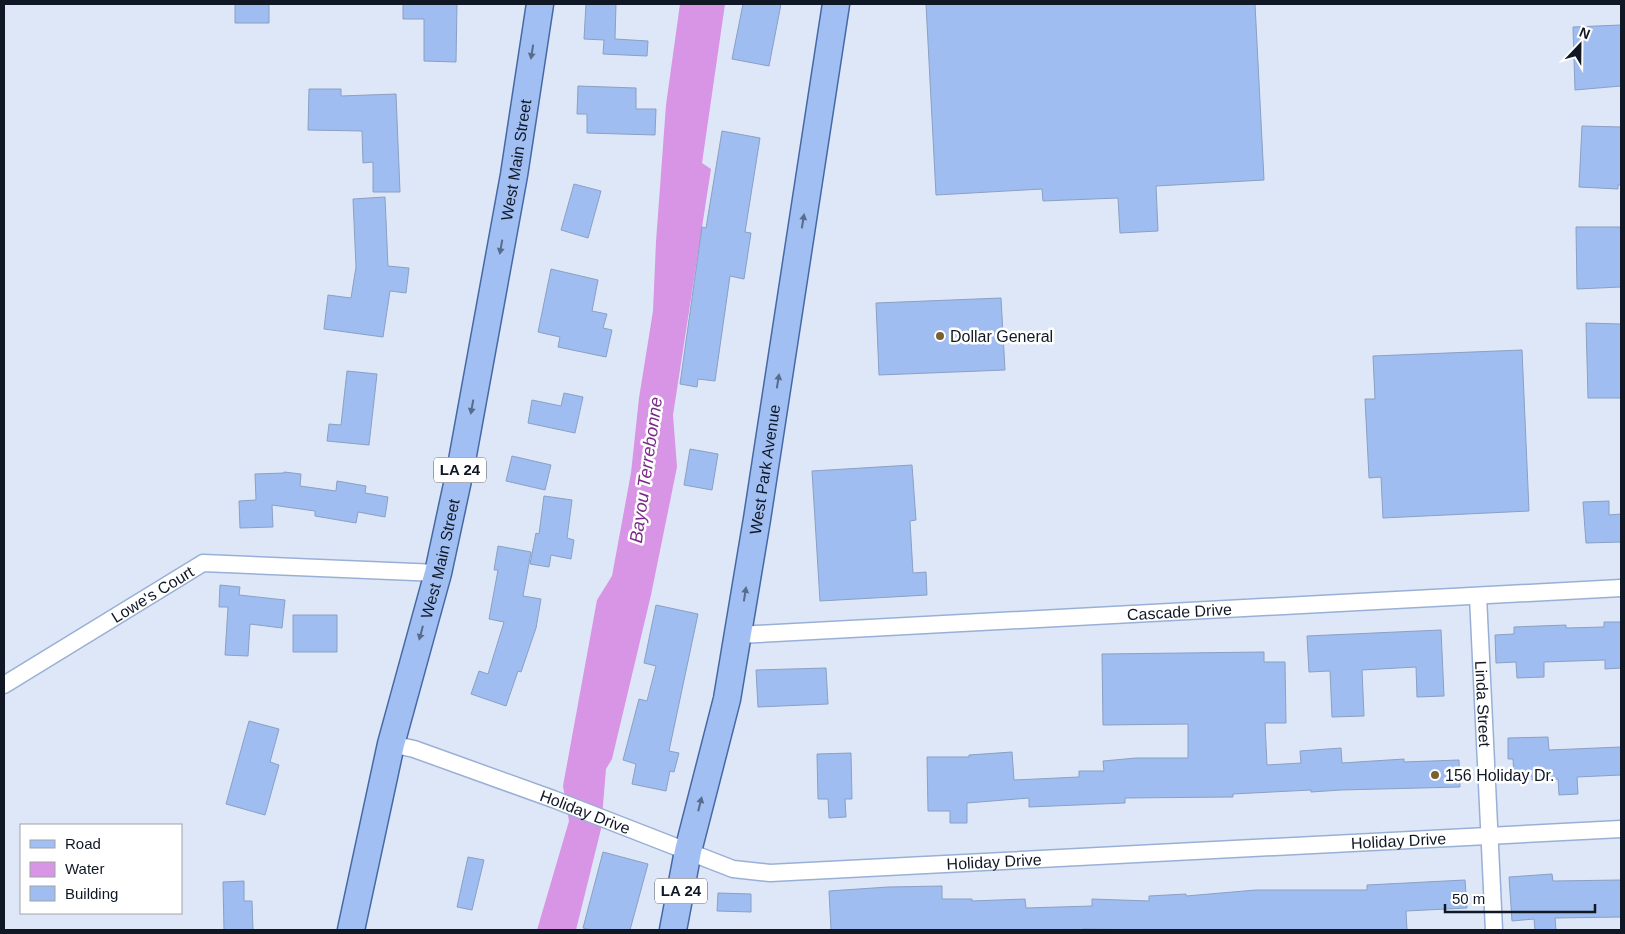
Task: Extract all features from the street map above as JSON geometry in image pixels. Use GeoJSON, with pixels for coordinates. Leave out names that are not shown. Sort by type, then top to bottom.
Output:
{"type":"FeatureCollection","features":[{"type":"Feature","properties":{"kind":"main road","name":"West Main Street"},"geometry":{"type":"LineString","coordinates":[[351,930],[390,744],[438,572],[461,466],[514,175],[540,4]]}},
{"type":"Feature","properties":{"kind":"main road","name":"West Park Avenue"},"geometry":{"type":"LineString","coordinates":[[673,930],[688,851],[727,699],[836,4]]}},
{"type":"Feature","properties":{"kind":"street","name":"Lowe's Court"},"geometry":{"type":"LineString","coordinates":[[4,685],[203,563],[438,572]]}},
{"type":"Feature","properties":{"kind":"street","name":"Cascade Drive"},"geometry":{"type":"LineString","coordinates":[[738,634],[1621,588]]}},
{"type":"Feature","properties":{"kind":"street","name":"Linda Street"},"geometry":{"type":"LineString","coordinates":[[1478,596],[1494,930]]}},
{"type":"Feature","properties":{"kind":"street","name":"Holiday Drive"},"geometry":{"type":"LineString","coordinates":[[390,744],[414,749],[552,799],[626,826],[733,869],[770,873],[1621,829]]}},
{"type":"Feature","properties":{"kind":"water","name":"Bayou Terrebonne"},"geometry":{"type":"Polygon","coordinates":[[[680,4],[725,4],[702,163],[711,169],[673,415],[677,467],[651,595],[612,759],[606,769],[601,829],[576,930],[537,930],[569,821],[563,786],[597,600],[612,576],[631,473],[639,398],[653,311],[666,105],[680,4]]]}},
{"type":"Feature","properties":{"kind":"building"},"geometry":{"type":"Polygon","coordinates":[[[235,4],[269,4],[269,23],[235,23],[235,4]]]}},
{"type":"Feature","properties":{"kind":"building"},"geometry":{"type":"Polygon","coordinates":[[[403,4],[457,4],[456,62],[424,61],[424,19],[403,19],[403,4]]]}},
{"type":"Feature","properties":{"kind":"building"},"geometry":{"type":"Polygon","coordinates":[[[586,4],[616,4],[615,39],[648,41],[647,56],[603,54],[604,40],[584,39],[586,4]]]}},
{"type":"Feature","properties":{"kind":"building"},"geometry":{"type":"Polygon","coordinates":[[[743,4],[781,4],[769,66],[732,59],[743,4]]]}},
{"type":"Feature","properties":{"kind":"building"},"geometry":{"type":"Polygon","coordinates":[[[926,4],[1255,4],[1264,180],[1156,186],[1158,231],[1120,233],[1118,198],[1043,201],[1042,189],[936,195],[926,4]]]}},
{"type":"Feature","properties":{"kind":"building"},"geometry":{"type":"Polygon","coordinates":[[[1621,25],[1621,86],[1575,90],[1573,27],[1621,25]]]}},
{"type":"Feature","properties":{"kind":"building"},"geometry":{"type":"Polygon","coordinates":[[[578,86],[636,88],[636,109],[656,109],[655,135],[587,133],[587,114],[577,114],[578,86]]]}},
{"type":"Feature","properties":{"kind":"building"},"geometry":{"type":"Polygon","coordinates":[[[309,89],[341,89],[341,96],[396,94],[400,192],[373,192],[373,162],[363,163],[362,131],[308,130],[309,89]]]}},
{"type":"Feature","properties":{"kind":"building"},"geometry":{"type":"Polygon","coordinates":[[[1582,126],[1621,127],[1621,185],[1618,185],[1618,189],[1579,187],[1582,126]]]}},
{"type":"Feature","properties":{"kind":"building"},"geometry":{"type":"Polygon","coordinates":[[[722,131],[760,138],[745,232],[751,233],[744,279],[730,276],[715,381],[698,379],[697,387],[680,384],[702,227],[706,228],[722,131]]]}},
{"type":"Feature","properties":{"kind":"building"},"geometry":{"type":"Polygon","coordinates":[[[574,184],[601,191],[588,238],[561,230],[574,184]]]}},
{"type":"Feature","properties":{"kind":"building"},"geometry":{"type":"Polygon","coordinates":[[[385,197],[388,266],[409,268],[406,293],[390,291],[383,337],[324,329],[328,295],[351,298],[356,267],[353,199],[385,197]]]}},
{"type":"Feature","properties":{"kind":"building"},"geometry":{"type":"Polygon","coordinates":[[[1576,227],[1621,227],[1621,287],[1577,289],[1576,227]]]}},
{"type":"Feature","properties":{"kind":"building"},"geometry":{"type":"Polygon","coordinates":[[[551,269],[598,280],[592,311],[607,314],[603,328],[612,330],[606,357],[558,347],[560,337],[538,332],[551,269]]]}},
{"type":"Feature","properties":{"kind":"building","name":"Dollar General"},"geometry":{"type":"Polygon","coordinates":[[[1001,298],[1005,370],[879,375],[876,303],[1001,298]]]}},
{"type":"Feature","properties":{"kind":"building"},"geometry":{"type":"Polygon","coordinates":[[[1586,323],[1621,324],[1621,398],[1588,398],[1586,323]]]}},
{"type":"Feature","properties":{"kind":"building"},"geometry":{"type":"Polygon","coordinates":[[[1522,350],[1529,511],[1383,518],[1381,477],[1369,478],[1365,399],[1375,399],[1373,356],[1522,350]]]}},
{"type":"Feature","properties":{"kind":"building"},"geometry":{"type":"Polygon","coordinates":[[[347,371],[377,374],[369,445],[327,441],[329,424],[341,425],[347,371]]]}},
{"type":"Feature","properties":{"kind":"building"},"geometry":{"type":"Polygon","coordinates":[[[564,393],[583,397],[575,433],[528,423],[532,400],[561,406],[564,393]]]}},
{"type":"Feature","properties":{"kind":"building"},"geometry":{"type":"Polygon","coordinates":[[[690,449],[718,454],[712,490],[684,485],[690,449]]]}},
{"type":"Feature","properties":{"kind":"building"},"geometry":{"type":"Polygon","coordinates":[[[512,456],[551,465],[545,490],[506,481],[512,456]]]}},
{"type":"Feature","properties":{"kind":"building"},"geometry":{"type":"Polygon","coordinates":[[[912,465],[916,520],[910,521],[913,573],[926,572],[927,595],[820,601],[812,471],[912,465]]]}},
{"type":"Feature","properties":{"kind":"building"},"geometry":{"type":"Polygon","coordinates":[[[284,472],[301,474],[300,486],[336,491],[337,481],[366,486],[365,493],[388,497],[385,517],[358,512],[356,523],[315,516],[315,511],[272,505],[273,527],[240,528],[239,501],[256,500],[255,474],[284,472]]]}},
{"type":"Feature","properties":{"kind":"building"},"geometry":{"type":"Polygon","coordinates":[[[544,496],[572,500],[567,538],[574,540],[571,559],[551,555],[549,567],[530,564],[536,533],[539,534],[544,496]]]}},
{"type":"Feature","properties":{"kind":"building"},"geometry":{"type":"Polygon","coordinates":[[[1609,501],[1609,515],[1621,514],[1621,542],[1586,543],[1583,502],[1609,501]]]}},
{"type":"Feature","properties":{"kind":"building"},"geometry":{"type":"Polygon","coordinates":[[[498,546],[531,552],[523,596],[541,599],[536,628],[521,672],[518,671],[506,706],[471,694],[479,671],[488,674],[504,622],[489,619],[498,570],[494,570],[498,546]]]}},
{"type":"Feature","properties":{"kind":"building"},"geometry":{"type":"Polygon","coordinates":[[[220,585],[240,587],[239,595],[285,600],[282,628],[250,624],[248,656],[225,655],[228,607],[219,607],[220,585]]]}},
{"type":"Feature","properties":{"kind":"building"},"geometry":{"type":"Polygon","coordinates":[[[656,605],[698,614],[669,751],[679,753],[674,772],[670,771],[666,791],[632,784],[636,764],[623,760],[639,699],[647,701],[656,666],[644,663],[656,605]]]}},
{"type":"Feature","properties":{"kind":"building"},"geometry":{"type":"Polygon","coordinates":[[[293,615],[337,615],[337,652],[293,652],[293,615]]]}},
{"type":"Feature","properties":{"kind":"building"},"geometry":{"type":"Polygon","coordinates":[[[1604,622],[1621,622],[1621,668],[1605,669],[1605,660],[1544,662],[1544,677],[1517,678],[1516,662],[1496,663],[1495,635],[1514,634],[1514,627],[1566,625],[1566,628],[1604,627],[1604,622]]]}},
{"type":"Feature","properties":{"kind":"building"},"geometry":{"type":"Polygon","coordinates":[[[1441,630],[1444,696],[1417,697],[1416,667],[1362,670],[1364,716],[1332,717],[1330,671],[1309,672],[1307,636],[1441,630]]]}},
{"type":"Feature","properties":{"kind":"building"},"geometry":{"type":"Polygon","coordinates":[[[1264,652],[1264,662],[1285,662],[1286,723],[1265,723],[1267,765],[1301,763],[1300,751],[1341,748],[1342,763],[1404,759],[1404,762],[1459,760],[1460,787],[1311,792],[1311,790],[1233,794],[1233,797],[1125,798],[1125,803],[1029,807],[1029,798],[967,803],[967,823],[950,823],[950,811],[928,811],[927,757],[969,757],[969,755],[1012,752],[1014,780],[1079,777],[1079,771],[1104,771],[1103,761],[1136,758],[1188,758],[1188,724],[1103,725],[1102,654],[1264,652]]]}},
{"type":"Feature","properties":{"kind":"building"},"geometry":{"type":"Polygon","coordinates":[[[826,668],[828,704],[758,707],[756,670],[826,668]]]}},
{"type":"Feature","properties":{"kind":"building"},"geometry":{"type":"Polygon","coordinates":[[[249,721],[279,729],[270,762],[279,765],[265,815],[226,804],[249,721]]]}},
{"type":"Feature","properties":{"kind":"building"},"geometry":{"type":"Polygon","coordinates":[[[1548,737],[1549,750],[1621,747],[1621,775],[1577,777],[1578,794],[1559,795],[1558,779],[1532,780],[1532,776],[1514,777],[1513,759],[1508,759],[1508,738],[1548,737]]]}},
{"type":"Feature","properties":{"kind":"building"},"geometry":{"type":"Polygon","coordinates":[[[851,753],[852,799],[845,799],[846,817],[829,818],[828,799],[818,799],[817,754],[851,753]]]}},
{"type":"Feature","properties":{"kind":"building"},"geometry":{"type":"Polygon","coordinates":[[[603,852],[648,864],[630,930],[592,930],[583,928],[603,852]]]}},
{"type":"Feature","properties":{"kind":"building"},"geometry":{"type":"Polygon","coordinates":[[[468,857],[484,860],[472,910],[457,907],[468,857]]]}},
{"type":"Feature","properties":{"kind":"building"},"geometry":{"type":"Polygon","coordinates":[[[1552,874],[1553,881],[1621,880],[1621,917],[1555,918],[1556,930],[1535,930],[1534,919],[1512,921],[1509,877],[1552,874]]]}},
{"type":"Feature","properties":{"kind":"building"},"geometry":{"type":"Polygon","coordinates":[[[1465,880],[1467,908],[1406,911],[1407,930],[831,930],[829,891],[942,886],[942,899],[972,899],[972,901],[1025,899],[1026,908],[1092,906],[1092,899],[1149,901],[1149,896],[1186,894],[1186,896],[1256,890],[1367,890],[1367,885],[1465,880]]]}},
{"type":"Feature","properties":{"kind":"building"},"geometry":{"type":"Polygon","coordinates":[[[244,881],[244,901],[252,901],[253,930],[224,930],[223,882],[244,881]]]}},
{"type":"Feature","properties":{"kind":"building"},"geometry":{"type":"Polygon","coordinates":[[[718,893],[751,894],[751,912],[717,911],[718,893]]]}},
{"type":"Feature","properties":{"kind":"place","name":"Dollar General"},"geometry":{"type":"Point","coordinates":[940,336]}},
{"type":"Feature","properties":{"kind":"place","name":"156 Holiday Dr."},"geometry":{"type":"Point","coordinates":[1435,775]}}]}
